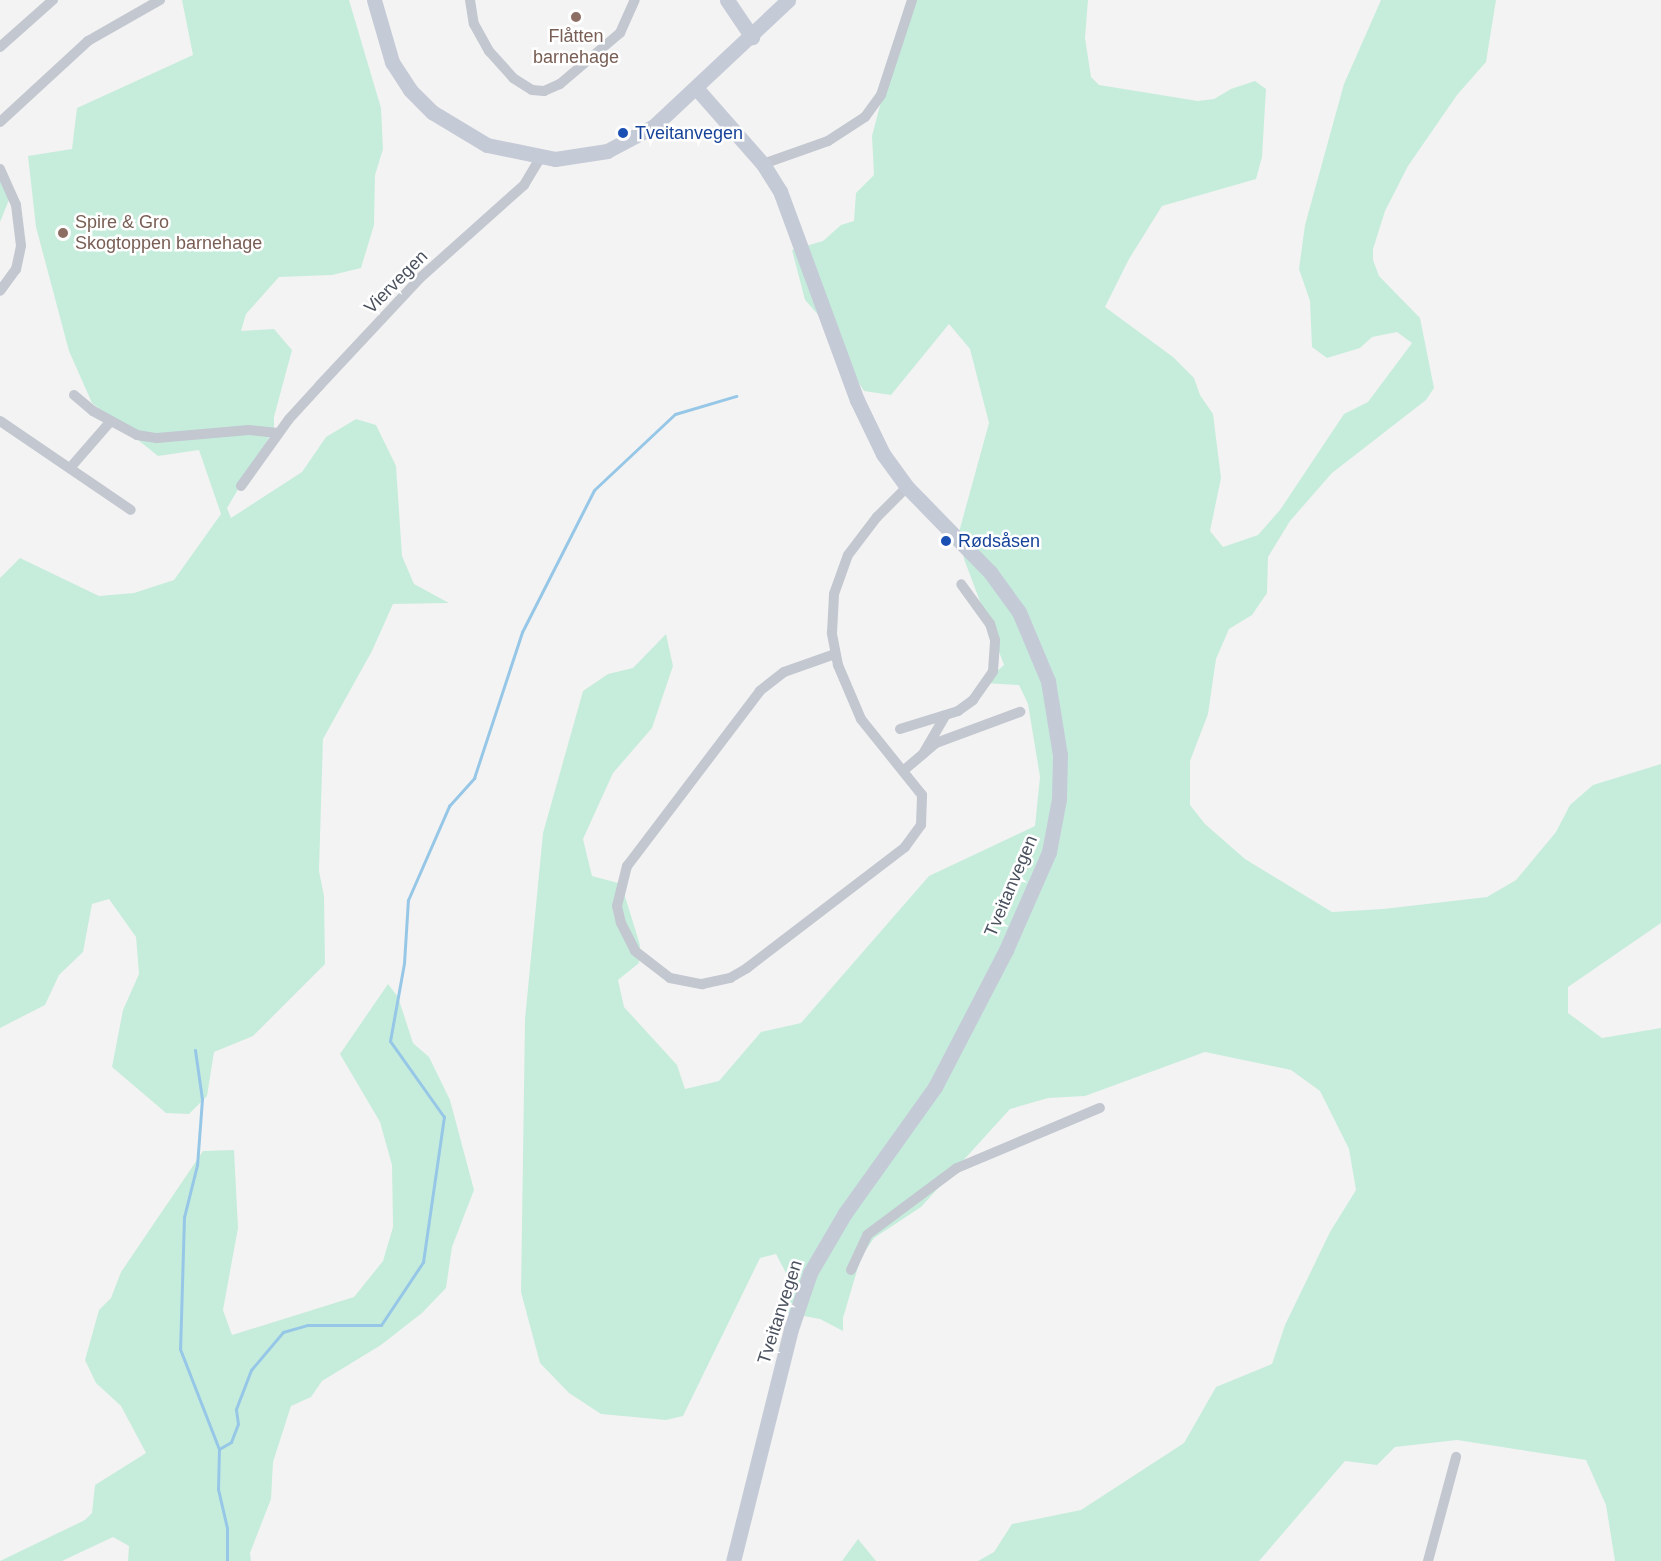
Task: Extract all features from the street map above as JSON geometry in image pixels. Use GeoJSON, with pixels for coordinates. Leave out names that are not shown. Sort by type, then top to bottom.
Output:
{"type":"FeatureCollection","features":[{"type":"Feature","properties":{"kind":"main road"},"geometry":{"type":"LineString","coordinates":[[374,0],[392,62],[421,102],[473,139],[540,158],[580,158],[621,146],[664,118],[698,89],[788,0]]}},
{"type":"Feature","properties":{"kind":"main road"},"geometry":{"type":"LineString","coordinates":[[727,0],[752,37]]}},
{"type":"Feature","properties":{"kind":"main road","name":"Tveitanvegen"},"geometry":{"type":"LineString","coordinates":[[698,89],[763,164],[787,205],[864,419],[907,487],[990,572],[1032,636],[1048,681],[1059,735],[1056,824],[1037,882],[948,1065],[910,1126],[845,1213],[810,1273],[791,1329],[733,1561]]}},
{"type":"Feature","properties":{"kind":"street"},"geometry":{"type":"LineString","coordinates":[[0,47],[53,0]]}},
{"type":"Feature","properties":{"kind":"street"},"geometry":{"type":"LineString","coordinates":[[0,122],[88,41],[160,0]]}},
{"type":"Feature","properties":{"kind":"street"},"geometry":{"type":"LineString","coordinates":[[470,0],[474,24],[489,51],[513,78],[532,90],[544,91],[560,84],[620,33],[635,0]]}},
{"type":"Feature","properties":{"kind":"street"},"geometry":{"type":"LineString","coordinates":[[763,164],[828,141],[866,117],[881,95],[912,0]]}},
{"type":"Feature","properties":{"kind":"street","name":"Viervegen"},"geometry":{"type":"LineString","coordinates":[[241,486],[278,434],[420,278],[524,185],[540,158]]}},
{"type":"Feature","properties":{"kind":"street"},"geometry":{"type":"LineString","coordinates":[[0,169],[16,205],[21,246],[16,269],[0,291]]}},
{"type":"Feature","properties":{"kind":"street"},"geometry":{"type":"LineString","coordinates":[[74,395],[110,422],[137,435],[157,438],[249,430],[278,434]]}},
{"type":"Feature","properties":{"kind":"street"},"geometry":{"type":"LineString","coordinates":[[0,421],[131,510]]}},
{"type":"Feature","properties":{"kind":"street"},"geometry":{"type":"LineString","coordinates":[[70,468],[110,422]]}},
{"type":"Feature","properties":{"kind":"street"},"geometry":{"type":"LineString","coordinates":[[835,654],[784,672],[760,691],[627,866],[617,906],[635,951],[652,968],[687,983],[717,982],[747,968],[915,836],[923,818],[922,795],[861,719],[835,654],[831,633],[834,594],[848,555],[871,524],[907,487]]}},
{"type":"Feature","properties":{"kind":"street"},"geometry":{"type":"LineString","coordinates":[[900,729],[945,716],[973,700],[984,688],[996,655],[990,624],[961,584]]}},
{"type":"Feature","properties":{"kind":"street"},"geometry":{"type":"LineString","coordinates":[[903,771],[922,754],[969,728],[1020,712]]}},
{"type":"Feature","properties":{"kind":"street"},"geometry":{"type":"LineString","coordinates":[[922,754],[945,716]]}},
{"type":"Feature","properties":{"kind":"street"},"geometry":{"type":"LineString","coordinates":[[851,1270],[867,1235],[957,1168],[1100,1107]]}},
{"type":"Feature","properties":{"kind":"street"},"geometry":{"type":"LineString","coordinates":[[1428,1561],[1456,1457]]}},
{"type":"Feature","properties":{"kind":"green space"},"geometry":{"type":"Polygon","coordinates":[[[182,0],[349,0],[381,108],[383,149],[375,175],[374,225],[361,268],[332,275],[279,277],[246,314],[241,331],[274,329],[292,350],[274,417],[274,429],[227,508],[231,518],[302,472],[326,437],[356,419],[376,425],[396,466],[402,556],[414,584],[449,603],[393,604],[372,651],[323,739],[319,871],[324,896],[325,964],[253,1036],[214,1052],[207,1096],[189,1114],[166,1113],[112,1067],[123,1010],[139,974],[136,937],[109,899],[92,904],[83,952],[59,975],[45,1005],[0,1028],[0,578],[20,558],[99,596],[134,593],[174,580],[221,514],[199,450],[158,456],[92,403],[69,351],[36,227],[28,156],[72,149],[77,108],[193,55],[182,0]]]}},
{"type":"Feature","properties":{"kind":"green space"},"geometry":{"type":"Polygon","coordinates":[[[916,0],[1088,0],[1085,38],[1091,77],[1099,85],[1198,101],[1214,99],[1231,89],[1255,81],[1266,89],[1262,157],[1256,179],[1162,206],[1129,259],[1105,307],[1173,357],[1194,378],[1200,395],[1213,414],[1221,478],[1210,531],[1223,547],[1258,535],[1280,510],[1344,414],[1368,402],[1412,343],[1397,332],[1372,337],[1360,348],[1327,358],[1312,347],[1310,301],[1299,269],[1305,225],[1344,84],[1381,0],[1496,0],[1486,62],[1457,95],[1408,166],[1385,211],[1373,249],[1373,260],[1379,276],[1420,318],[1434,388],[1426,400],[1332,473],[1290,521],[1268,557],[1267,593],[1252,615],[1229,629],[1216,659],[1208,714],[1190,761],[1190,805],[1205,824],[1245,859],[1332,912],[1383,909],[1487,897],[1516,880],[1556,832],[1570,805],[1593,785],[1661,764],[1661,923],[1568,987],[1568,1013],[1602,1038],[1661,1028],[1661,1561],[1615,1561],[1606,1505],[1586,1460],[1457,1440],[1395,1447],[1377,1465],[1345,1461],[1259,1561],[978,1561],[994,1552],[1012,1524],[1081,1510],[1184,1443],[1216,1387],[1272,1364],[1285,1325],[1330,1232],[1356,1190],[1349,1149],[1320,1091],[1291,1070],[1205,1052],[1085,1096],[1048,1098],[1010,1109],[921,1207],[874,1238],[861,1257],[843,1318],[843,1331],[820,1319],[787,1313],[783,1299],[787,1275],[776,1254],[760,1258],[683,1416],[666,1420],[601,1414],[569,1393],[540,1363],[521,1292],[525,1019],[543,833],[583,691],[608,674],[633,668],[666,634],[673,666],[652,728],[613,773],[583,839],[592,876],[618,883],[623,890],[640,945],[639,963],[618,980],[624,1007],[677,1065],[685,1089],[719,1081],[761,1032],[801,1023],[929,876],[1035,826],[1040,777],[1028,704],[1019,685],[983,683],[1004,665],[964,559],[959,532],[989,423],[970,349],[949,324],[891,395],[864,391],[850,369],[841,340],[805,300],[792,250],[823,241],[841,225],[854,221],[856,193],[874,175],[872,136],[892,60],[916,0]]]}},
{"type":"Feature","properties":{"kind":"green space"},"geometry":{"type":"Polygon","coordinates":[[[0,168],[11,195],[0,222],[0,168]]]}},
{"type":"Feature","properties":{"kind":"green space"},"geometry":{"type":"Polygon","coordinates":[[[388,984],[398,997],[413,1043],[429,1057],[450,1100],[474,1190],[452,1247],[446,1288],[422,1313],[381,1345],[322,1381],[311,1397],[291,1406],[273,1462],[271,1499],[250,1553],[251,1561],[128,1561],[129,1546],[113,1537],[62,1561],[0,1561],[85,1520],[92,1513],[95,1485],[146,1453],[121,1406],[96,1383],[85,1360],[99,1310],[111,1298],[121,1272],[203,1151],[234,1150],[238,1228],[223,1310],[232,1335],[354,1297],[383,1261],[393,1227],[392,1165],[380,1122],[340,1054],[388,984]]]}},
{"type":"Feature","properties":{"kind":"green space"},"geometry":{"type":"Polygon","coordinates":[[[858,1539],[876,1561],[842,1561],[858,1539]]]}},
{"type":"Feature","properties":{"kind":"waterway"},"geometry":{"type":"LineString","coordinates":[[219,1449],[231,1442],[238,1424],[236,1409],[251,1370],[283,1332],[307,1325],[381,1325],[423,1262],[444,1117],[390,1041],[404,963],[408,900],[449,806],[474,778],[522,632],[594,490],[675,414],[736,396]]}},
{"type":"Feature","properties":{"kind":"waterway"},"geometry":{"type":"LineString","coordinates":[[195,1050],[202,1099],[197,1165],[184,1217],[180,1349],[219,1449],[218,1489],[227,1528],[227,1561]]}},
{"type":"Feature","properties":{"kind":"place","name":"Flåtten barnehage"},"geometry":{"type":"Point","coordinates":[576,17]}},
{"type":"Feature","properties":{"kind":"place","name":"Tveitanvegen"},"geometry":{"type":"Point","coordinates":[623,133]}},
{"type":"Feature","properties":{"kind":"place","name":"Spire & Gro Skogtoppen barnehage"},"geometry":{"type":"Point","coordinates":[63,233]}},
{"type":"Feature","properties":{"kind":"place","name":"Rødsåsen"},"geometry":{"type":"Point","coordinates":[946,541]}}]}
